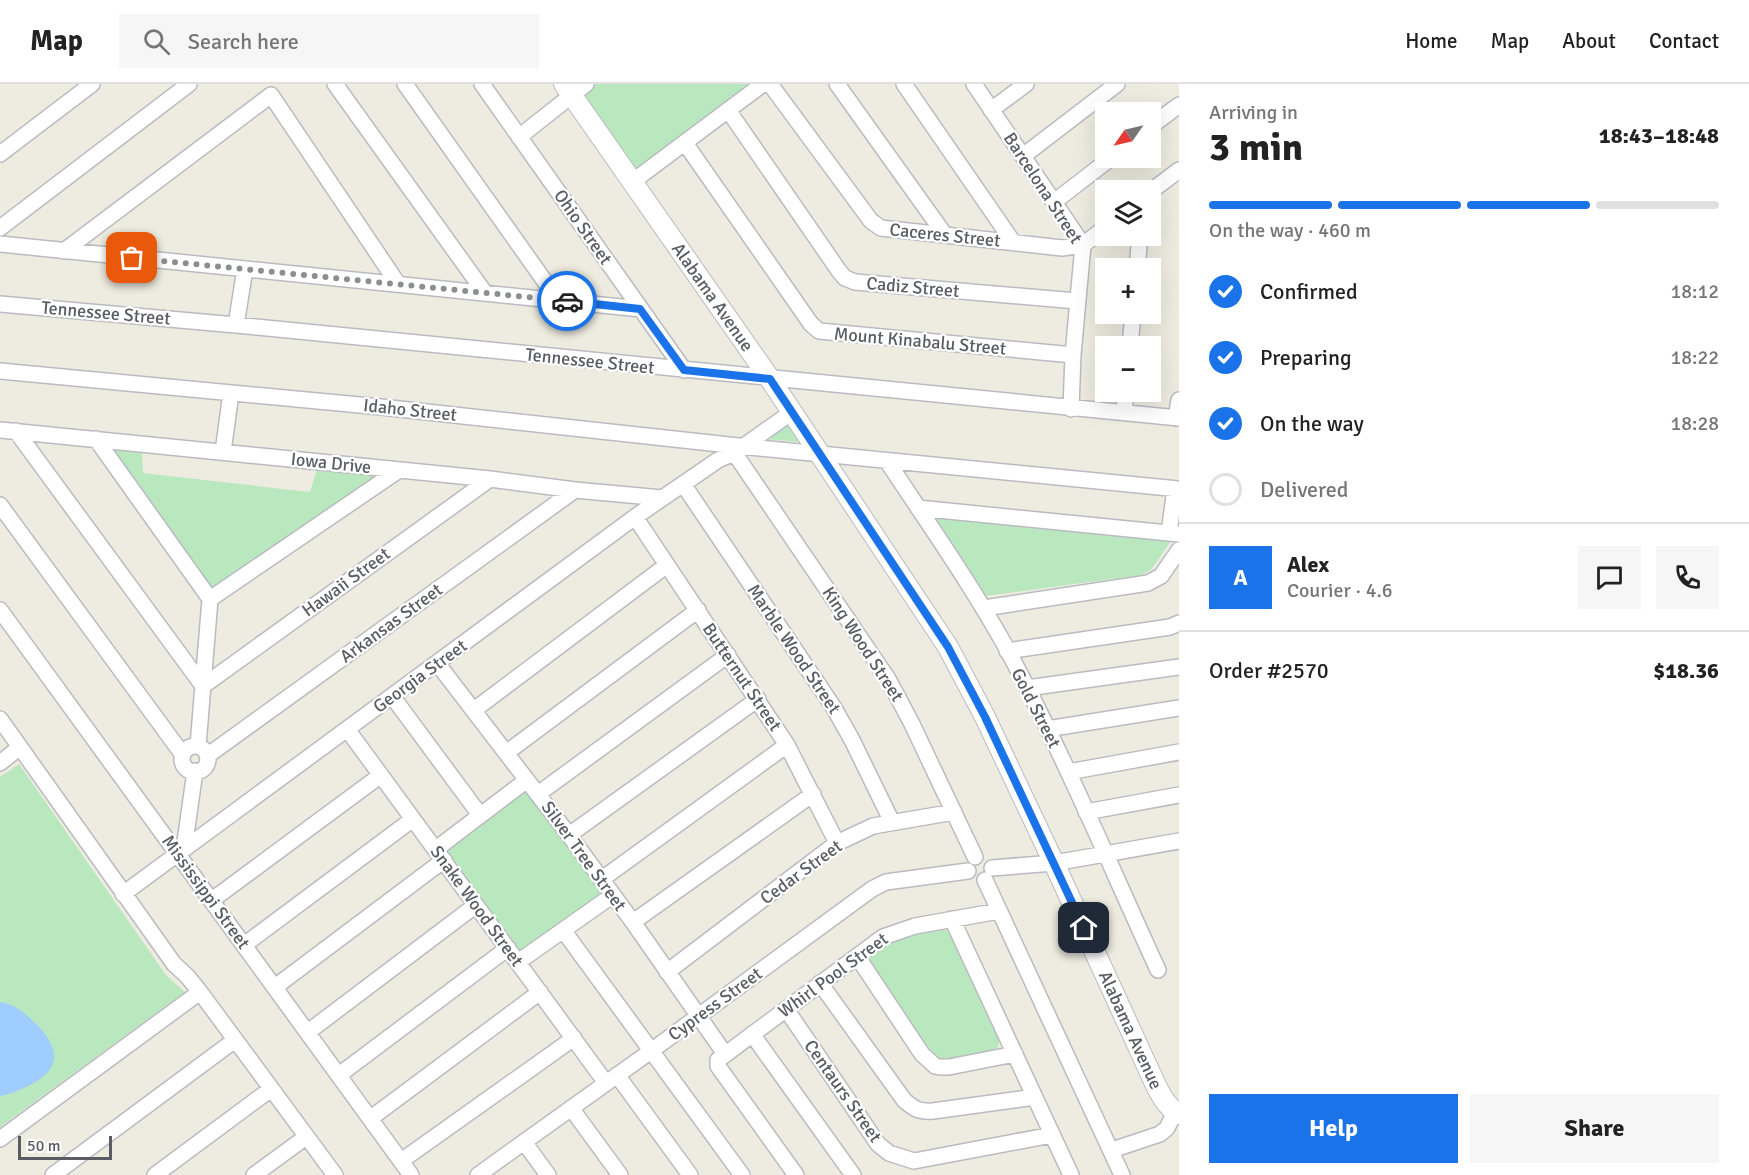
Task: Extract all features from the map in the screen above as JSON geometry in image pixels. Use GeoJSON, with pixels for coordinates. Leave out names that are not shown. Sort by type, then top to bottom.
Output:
{"type":"FeatureCollection","features":[{"type":"Feature","properties":{"kind":"street"},"geometry":{"type":"LineString","coordinates":[[0,154],[92,84]]}},
{"type":"Feature","properties":{"kind":"street"},"geometry":{"type":"LineString","coordinates":[[0,228],[189,84]]}},
{"type":"Feature","properties":{"kind":"street"},"geometry":{"type":"LineString","coordinates":[[335,84],[484,293]]}},
{"type":"Feature","properties":{"kind":"street"},"geometry":{"type":"LineString","coordinates":[[405,84],[558,300]]}},
{"type":"Feature","properties":{"kind":"street","name":"Ohio Street"},"geometry":{"type":"LineString","coordinates":[[482,84],[684,370]]}},
{"type":"Feature","properties":{"kind":"street"},"geometry":{"type":"LineString","coordinates":[[632,182],[763,84]]}},
{"type":"Feature","properties":{"kind":"street","name":"Caceres Street"},"geometry":{"type":"LineString","coordinates":[[770,84],[876,226],[886,230],[1062,248],[1083,245]]}},
{"type":"Feature","properties":{"kind":"street"},"geometry":{"type":"LineString","coordinates":[[837,84],[945,235]]}},
{"type":"Feature","properties":{"kind":"street"},"geometry":{"type":"LineString","coordinates":[[904,84],[1013,242]]}},
{"type":"Feature","properties":{"kind":"street","name":"Barcelona Street"},"geometry":{"type":"LineString","coordinates":[[974,84],[1083,245],[1073,355],[1071,409]]}},
{"type":"Feature","properties":{"kind":"street"},"geometry":{"type":"LineString","coordinates":[[991,110],[1026,84]]}},
{"type":"Feature","properties":{"kind":"street"},"geometry":{"type":"LineString","coordinates":[[1023,156],[1117,84]]}},
{"type":"Feature","properties":{"kind":"street"},"geometry":{"type":"LineString","coordinates":[[519,137],[574,88]]}},
{"type":"Feature","properties":{"kind":"street","name":"Alabama Avenue"},"geometry":{"type":"LineString","coordinates":[[574,88],[632,182],[790,408],[948,647],[985,717],[1153,1079],[1164,1100],[1177,1113]]}},
{"type":"Feature","properties":{"kind":"street"},"geometry":{"type":"LineString","coordinates":[[64,251],[272,90],[398,284]]}},
{"type":"Feature","properties":{"kind":"street"},"geometry":{"type":"LineString","coordinates":[[1161,119],[1179,105]]}},
{"type":"Feature","properties":{"kind":"street","name":"Cadiz Street"},"geometry":{"type":"LineString","coordinates":[[728,110],[839,271],[849,280],[1077,301]]}},
{"type":"Feature","properties":{"kind":"street","name":"Mount Kinabalu Street"},"geometry":{"type":"LineString","coordinates":[[685,143],[811,324],[819,331],[1073,355]]}},
{"type":"Feature","properties":{"kind":"street"},"geometry":{"type":"LineString","coordinates":[[1054,202],[1098,168]]}},
{"type":"Feature","properties":{"kind":"street"},"geometry":{"type":"LineString","coordinates":[[1161,185],[1177,176]]}},
{"type":"Feature","properties":{"kind":"street"},"geometry":{"type":"LineString","coordinates":[[1083,245],[1095,236]]}},
{"type":"Feature","properties":{"kind":"street"},"geometry":{"type":"LineString","coordinates":[[0,244],[640,309]]}},
{"type":"Feature","properties":{"kind":"street"},"geometry":{"type":"LineString","coordinates":[[236,325],[245,269]]}},
{"type":"Feature","properties":{"kind":"street","name":"Tennessee Street"},"geometry":{"type":"LineString","coordinates":[[0,304],[236,325],[1178,418]]}},
{"type":"Feature","properties":{"kind":"street","name":"Idaho Street"},"geometry":{"type":"LineString","coordinates":[[0,371],[381,406],[736,448],[820,454],[1177,489]]}},
{"type":"Feature","properties":{"kind":"street"},"geometry":{"type":"LineString","coordinates":[[224,452],[231,393]]}},
{"type":"Feature","properties":{"kind":"street"},"geometry":{"type":"LineString","coordinates":[[1178,418],[1179,400]]}},
{"type":"Feature","properties":{"kind":"street"},"geometry":{"type":"LineString","coordinates":[[1124,412],[1125,402]]}},
{"type":"Feature","properties":{"kind":"street","name":"Georgia Street"},"geometry":{"type":"LineString","coordinates":[[123,894],[635,517],[790,408]]}},
{"type":"Feature","properties":{"kind":"street","name":"Iowa Drive"},"geometry":{"type":"LineString","coordinates":[[0,430],[662,498]]}},
{"type":"Feature","properties":{"kind":"street"},"geometry":{"type":"LineString","coordinates":[[16,431],[203,686]]}},
{"type":"Feature","properties":{"kind":"street"},"geometry":{"type":"LineString","coordinates":[[96,439],[210,599],[203,686],[205,766],[195,771],[187,769],[182,759],[190,746],[203,751]]}},
{"type":"Feature","properties":{"kind":"street","name":"King Wood Street"},"geometry":{"type":"LineString","coordinates":[[736,448],[899,697],[954,812],[971,864]]}},
{"type":"Feature","properties":{"kind":"street","name":"Gold Street"},"geometry":{"type":"LineString","coordinates":[[887,461],[984,608],[1027,688],[1158,970]]}},
{"type":"Feature","properties":{"kind":"street"},"geometry":{"type":"LineString","coordinates":[[210,599],[399,470]]}},
{"type":"Feature","properties":{"kind":"street","name":"Hawaii Street"},"geometry":{"type":"LineString","coordinates":[[203,686],[490,479]]}},
{"type":"Feature","properties":{"kind":"street","name":"Marble Wood Street"},"geometry":{"type":"LineString","coordinates":[[683,484],[834,708],[892,822]]}},
{"type":"Feature","properties":{"kind":"street"},"geometry":{"type":"LineString","coordinates":[[918,507],[1174,534],[1177,489]]}},
{"type":"Feature","properties":{"kind":"street","name":"Arkansas Street"},"geometry":{"type":"LineString","coordinates":[[203,751],[574,490]]}},
{"type":"Feature","properties":{"kind":"street"},"geometry":{"type":"LineString","coordinates":[[0,504],[183,755]]}},
{"type":"Feature","properties":{"kind":"street","name":"Butternut Street"},"geometry":{"type":"LineString","coordinates":[[635,517],[787,745],[837,843]]}},
{"type":"Feature","properties":{"kind":"street"},"geometry":{"type":"LineString","coordinates":[[984,608],[1148,583],[1161,576],[1179,550]]}},
{"type":"Feature","properties":{"kind":"street"},"geometry":{"type":"LineString","coordinates":[[474,710],[667,565]]}},
{"type":"Feature","properties":{"kind":"street","name":"Mississippi Street"},"geometry":{"type":"LineString","coordinates":[[0,610],[181,851],[212,900],[411,1175]]}},
{"type":"Feature","properties":{"kind":"street"},"geometry":{"type":"LineString","coordinates":[[506,753],[698,610]]}},
{"type":"Feature","properties":{"kind":"street"},"geometry":{"type":"LineString","coordinates":[[1007,651],[1170,627],[1179,623]]}},
{"type":"Feature","properties":{"kind":"street"},"geometry":{"type":"LineString","coordinates":[[538,794],[728,655]]}},
{"type":"Feature","properties":{"kind":"street","name":"Silver Tree Street"},"geometry":{"type":"LineString","coordinates":[[437,663],[633,922],[698,1016],[721,1059],[720,1069],[795,1175]]}},
{"type":"Feature","properties":{"kind":"street"},"geometry":{"type":"LineString","coordinates":[[1027,688],[1179,667]]}},
{"type":"Feature","properties":{"kind":"street"},"geometry":{"type":"LineString","coordinates":[[392,696],[480,815]]}},
{"type":"Feature","properties":{"kind":"street"},"geometry":{"type":"LineString","coordinates":[[569,835],[758,699]]}},
{"type":"Feature","properties":{"kind":"street"},"geometry":{"type":"LineString","coordinates":[[1047,729],[1179,708]]}},
{"type":"Feature","properties":{"kind":"street"},"geometry":{"type":"LineString","coordinates":[[0,719],[174,964],[200,992],[335,1175]]}},
{"type":"Feature","properties":{"kind":"street","name":"Snake Wood Street"},"geometry":{"type":"LineString","coordinates":[[348,729],[573,1038],[612,1079],[690,1175]]}},
{"type":"Feature","properties":{"kind":"street"},"geometry":{"type":"LineString","coordinates":[[602,879],[787,745]]}},
{"type":"Feature","properties":{"kind":"street"},"geometry":{"type":"LineString","coordinates":[[0,763],[20,747]]}},
{"type":"Feature","properties":{"kind":"street"},"geometry":{"type":"LineString","coordinates":[[1068,772],[1179,752]]}},
{"type":"Feature","properties":{"kind":"street"},"geometry":{"type":"LineString","coordinates":[[181,851],[195,771]]}},
{"type":"Feature","properties":{"kind":"street"},"geometry":{"type":"LineString","coordinates":[[212,900],[381,775]]}},
{"type":"Feature","properties":{"kind":"street"},"geometry":{"type":"LineString","coordinates":[[275,987],[440,855],[480,815],[527,780]]}},
{"type":"Feature","properties":{"kind":"street"},"geometry":{"type":"LineString","coordinates":[[633,922],[813,794]]}},
{"type":"Feature","properties":{"kind":"street"},"geometry":{"type":"LineString","coordinates":[[1086,812],[1179,795]]}},
{"type":"Feature","properties":{"kind":"street","name":"Cedar Street"},"geometry":{"type":"LineString","coordinates":[[667,972],[837,843],[873,826],[954,812]]}},
{"type":"Feature","properties":{"kind":"street"},"geometry":{"type":"LineString","coordinates":[[244,945],[413,819]]}},
{"type":"Feature","properties":{"kind":"street"},"geometry":{"type":"LineString","coordinates":[[1122,1175],[999,911],[989,874],[990,862],[981,856],[971,864],[973,879],[979,881],[989,874],[1179,841]]}},
{"type":"Feature","properties":{"kind":"street","name":"Cypress Street"},"geometry":{"type":"LineString","coordinates":[[481,1174],[879,884],[971,864]]}},
{"type":"Feature","properties":{"kind":"street"},"geometry":{"type":"LineString","coordinates":[[518,962],[613,895]]}},
{"type":"Feature","properties":{"kind":"street"},"geometry":{"type":"LineString","coordinates":[[308,1032],[476,905]]}},
{"type":"Feature","properties":{"kind":"street","name":"Whirl Pool Street"},"geometry":{"type":"LineString","coordinates":[[721,1059],[883,937],[915,926],[999,911]]}},
{"type":"Feature","properties":{"kind":"street"},"geometry":{"type":"LineString","coordinates":[[952,919],[1071,1175]]}},
{"type":"Feature","properties":{"kind":"street"},"geometry":{"type":"LineString","coordinates":[[563,930],[742,1175]]}},
{"type":"Feature","properties":{"kind":"street"},"geometry":{"type":"LineString","coordinates":[[339,1075],[508,948]]}},
{"type":"Feature","properties":{"kind":"street"},"geometry":{"type":"LineString","coordinates":[[857,957],[922,1054],[935,1066],[949,1067],[1015,1054]]}},
{"type":"Feature","properties":{"kind":"street"},"geometry":{"type":"LineString","coordinates":[[820,984],[904,1100],[916,1110],[933,1111],[1035,1097]]}},
{"type":"Feature","properties":{"kind":"street"},"geometry":{"type":"LineString","coordinates":[[0,1139],[200,992]]}},
{"type":"Feature","properties":{"kind":"street"},"geometry":{"type":"LineString","coordinates":[[370,1118],[540,992]]}},
{"type":"Feature","properties":{"kind":"street","name":"Centaurs Street"},"geometry":{"type":"LineString","coordinates":[[786,1009],[878,1144],[889,1153],[914,1161],[1052,1135]]}},
{"type":"Feature","properties":{"kind":"street"},"geometry":{"type":"LineString","coordinates":[[752,1034],[853,1175]]}},
{"type":"Feature","properties":{"kind":"street"},"geometry":{"type":"LineString","coordinates":[[401,1161],[573,1038]]}},
{"type":"Feature","properties":{"kind":"street"},"geometry":{"type":"LineString","coordinates":[[53,1175],[235,1040]]}},
{"type":"Feature","properties":{"kind":"street"},"geometry":{"type":"LineString","coordinates":[[155,1175],[271,1089]]}},
{"type":"Feature","properties":{"kind":"street"},"geometry":{"type":"LineString","coordinates":[[571,1108],[620,1175]]}},
{"type":"Feature","properties":{"kind":"street"},"geometry":{"type":"LineString","coordinates":[[1112,1150],[1160,1134],[1177,1113]]}},
{"type":"Feature","properties":{"kind":"street"},"geometry":{"type":"LineString","coordinates":[[254,1175],[306,1137]]}},
{"type":"Feature","properties":{"kind":"street"},"geometry":{"type":"LineString","coordinates":[[524,1142],[548,1175]]}},
{"type":"Feature","properties":{"kind":"green space"},"geometry":{"type":"Polygon","coordinates":[[[595,84],[752,84],[635,169],[581,95],[595,84]]]}},
{"type":"Feature","properties":{"kind":"green space"},"geometry":{"type":"Polygon","coordinates":[[[787,423],[800,442],[764,439],[787,423]]]}},
{"type":"Feature","properties":{"kind":"green space"},"geometry":{"type":"Polygon","coordinates":[[[111,449],[142,453],[143,473],[310,492],[317,469],[382,475],[212,590],[111,449]]]}},
{"type":"Feature","properties":{"kind":"green space"},"geometry":{"type":"Polygon","coordinates":[[[930,515],[1171,541],[1151,570],[1141,575],[986,596],[930,515]]]}},
{"type":"Feature","properties":{"kind":"green space"},"geometry":{"type":"Polygon","coordinates":[[[19,764],[166,975],[185,992],[0,1127],[0,777],[19,764]]]}},
{"type":"Feature","properties":{"kind":"green space"},"geometry":{"type":"Polygon","coordinates":[[[526,789],[605,893],[520,956],[442,851],[526,789]]]}},
{"type":"Feature","properties":{"kind":"green space"},"geometry":{"type":"Polygon","coordinates":[[[943,929],[951,933],[1000,1038],[998,1047],[989,1052],[945,1061],[926,1050],[869,967],[869,959],[884,946],[912,935],[943,929]]]}},
{"type":"Feature","properties":{"kind":"water"},"geometry":{"type":"Polygon","coordinates":[[[0,1002],[14,1006],[32,1020],[47,1037],[54,1054],[53,1063],[41,1078],[19,1090],[0,1096],[0,1002]]]}},
{"type":"Feature","properties":{"kind":"way so far"},"geometry":{"type":"LineString","coordinates":[[132,258],[567,301]]}},
{"type":"Feature","properties":{"kind":"route"},"geometry":{"type":"LineString","coordinates":[[567,301],[640,309],[684,370],[770,379],[948,647],[985,717],[1084,928]]}}]}
